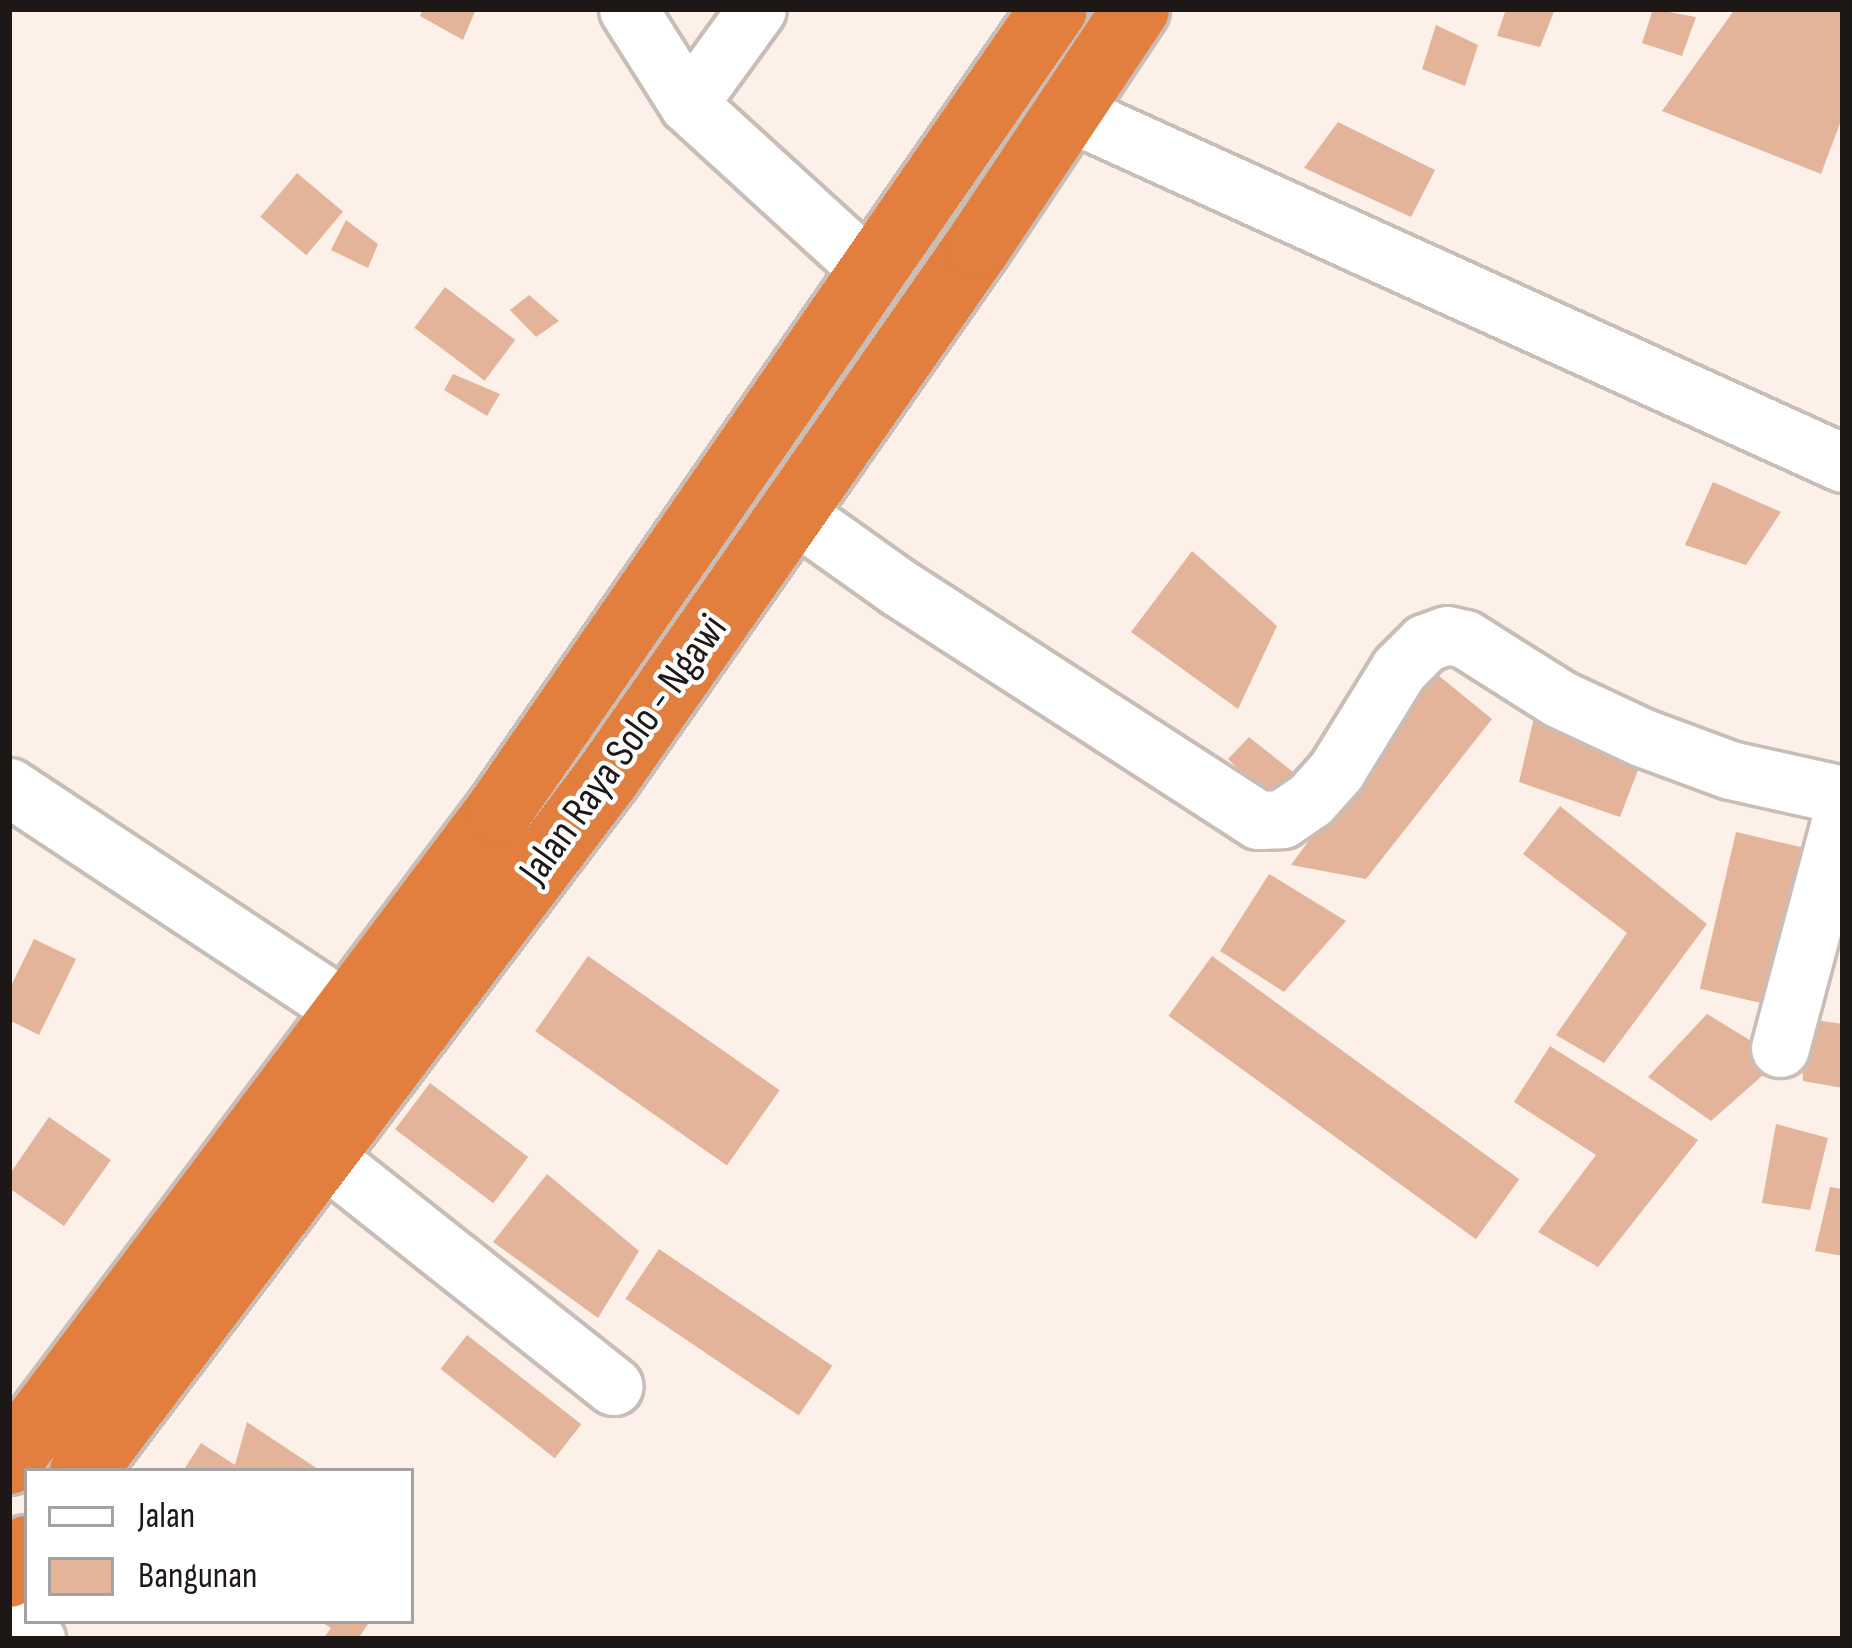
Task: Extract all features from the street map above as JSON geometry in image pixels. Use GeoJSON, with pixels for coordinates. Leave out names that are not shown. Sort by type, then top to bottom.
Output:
{"type":"FeatureCollection","features":[{"type":"Feature","properties":{"kind":"highway","name":"Jalan Raya Solo - Ngawi"},"geometry":{"type":"LineString","coordinates":[[9,1461],[500,811],[875,275],[1054,9]]}},
{"type":"Feature","properties":{"kind":"highway","name":"Jalan Raya Solo - Ngawi"},"geometry":{"type":"LineString","coordinates":[[85,1468],[178,1338],[608,776],[794,513],[1136,9]]}},
{"type":"Feature","properties":{"kind":"street"},"geometry":{"type":"LineString","coordinates":[[628,9],[688,104],[875,275]]}},
{"type":"Feature","properties":{"kind":"street"},"geometry":{"type":"LineString","coordinates":[[688,104],[757,9]]}},
{"type":"Feature","properties":{"kind":"street"},"geometry":{"type":"LineString","coordinates":[[1067,111],[1843,463]]}},
{"type":"Feature","properties":{"kind":"street"},"geometry":{"type":"LineString","coordinates":[[794,513],[898,587],[1258,820],[1282,819],[1310,800],[1336,771],[1400,669],[1425,643],[1447,635],[1465,639],[1560,699],[1641,737],[1730,770],[1843,795]]}},
{"type":"Feature","properties":{"kind":"street"},"geometry":{"type":"LineString","coordinates":[[9,787],[346,1010]]}},
{"type":"Feature","properties":{"kind":"street"},"geometry":{"type":"LineString","coordinates":[[1780,1048],[1843,812]]}},
{"type":"Feature","properties":{"kind":"street"},"geometry":{"type":"LineString","coordinates":[[322,1155],[613,1386]]}},
{"type":"Feature","properties":{"kind":"street"},"geometry":{"type":"LineString","coordinates":[[9,1624],[36,1639]]}},
{"type":"Feature","properties":{"kind":"building"},"geometry":{"type":"Polygon","coordinates":[[[423,9],[476,9],[463,40],[420,16],[423,9]]]}},
{"type":"Feature","properties":{"kind":"building"},"geometry":{"type":"Polygon","coordinates":[[[1506,9],[1555,9],[1540,47],[1497,36],[1506,9]]]}},
{"type":"Feature","properties":{"kind":"building"},"geometry":{"type":"Polygon","coordinates":[[[1653,9],[1696,17],[1682,56],[1642,43],[1653,9]]]}},
{"type":"Feature","properties":{"kind":"building"},"geometry":{"type":"Polygon","coordinates":[[[1735,9],[1843,9],[1843,115],[1821,174],[1662,111],[1735,9]]]}},
{"type":"Feature","properties":{"kind":"building"},"geometry":{"type":"Polygon","coordinates":[[[1436,25],[1478,45],[1465,86],[1422,69],[1436,25]]]}},
{"type":"Feature","properties":{"kind":"building"},"geometry":{"type":"Polygon","coordinates":[[[1338,122],[1435,170],[1411,217],[1304,168],[1338,122]]]}},
{"type":"Feature","properties":{"kind":"building"},"geometry":{"type":"Polygon","coordinates":[[[297,173],[343,212],[306,255],[260,217],[297,173]]]}},
{"type":"Feature","properties":{"kind":"building"},"geometry":{"type":"Polygon","coordinates":[[[346,220],[378,244],[368,268],[331,250],[346,220]]]}},
{"type":"Feature","properties":{"kind":"building"},"geometry":{"type":"Polygon","coordinates":[[[445,287],[515,340],[485,381],[414,328],[445,287]]]}},
{"type":"Feature","properties":{"kind":"building"},"geometry":{"type":"Polygon","coordinates":[[[529,295],[559,321],[536,337],[510,310],[529,295]]]}},
{"type":"Feature","properties":{"kind":"building"},"geometry":{"type":"Polygon","coordinates":[[[453,374],[500,394],[487,416],[444,390],[453,374]]]}},
{"type":"Feature","properties":{"kind":"building"},"geometry":{"type":"Polygon","coordinates":[[[1713,482],[1781,512],[1746,565],[1685,545],[1713,482]]]}},
{"type":"Feature","properties":{"kind":"building"},"geometry":{"type":"Polygon","coordinates":[[[1192,551],[1277,626],[1238,709],[1131,632],[1192,551]]]}},
{"type":"Feature","properties":{"kind":"building"},"geometry":{"type":"Polygon","coordinates":[[[1433,671],[1492,719],[1366,879],[1291,865],[1433,671]]]}},
{"type":"Feature","properties":{"kind":"building"},"geometry":{"type":"Polygon","coordinates":[[[1536,709],[1643,757],[1620,817],[1519,782],[1536,709]]]}},
{"type":"Feature","properties":{"kind":"building"},"geometry":{"type":"Polygon","coordinates":[[[1249,737],[1298,776],[1272,801],[1228,759],[1249,737]]]}},
{"type":"Feature","properties":{"kind":"building"},"geometry":{"type":"Polygon","coordinates":[[[1560,806],[1707,924],[1604,1063],[1556,1035],[1627,933],[1523,854],[1560,806]]]}},
{"type":"Feature","properties":{"kind":"building"},"geometry":{"type":"Polygon","coordinates":[[[1736,832],[1818,851],[1782,1008],[1700,989],[1736,832]]]}},
{"type":"Feature","properties":{"kind":"building"},"geometry":{"type":"Polygon","coordinates":[[[1269,874],[1346,921],[1284,992],[1220,951],[1269,874]]]}},
{"type":"Feature","properties":{"kind":"building"},"geometry":{"type":"Polygon","coordinates":[[[34,939],[76,959],[39,1035],[9,1020],[9,990],[34,939]]]}},
{"type":"Feature","properties":{"kind":"building"},"geometry":{"type":"Polygon","coordinates":[[[588,956],[780,1090],[727,1166],[535,1031],[588,956]]]}},
{"type":"Feature","properties":{"kind":"building"},"geometry":{"type":"Polygon","coordinates":[[[1212,956],[1519,1179],[1476,1239],[1169,1016],[1212,956]]]}},
{"type":"Feature","properties":{"kind":"building"},"geometry":{"type":"Polygon","coordinates":[[[1707,1014],[1781,1059],[1711,1121],[1648,1077],[1707,1014]]]}},
{"type":"Feature","properties":{"kind":"building"},"geometry":{"type":"Polygon","coordinates":[[[1801,1018],[1843,1024],[1843,1088],[1803,1081],[1801,1018]]]}},
{"type":"Feature","properties":{"kind":"building"},"geometry":{"type":"Polygon","coordinates":[[[1550,1046],[1698,1140],[1598,1267],[1538,1232],[1596,1155],[1514,1102],[1550,1046]]]}},
{"type":"Feature","properties":{"kind":"building"},"geometry":{"type":"Polygon","coordinates":[[[430,1083],[528,1157],[493,1203],[395,1129],[430,1083]]]}},
{"type":"Feature","properties":{"kind":"building"},"geometry":{"type":"Polygon","coordinates":[[[49,1117],[111,1160],[64,1226],[9,1188],[9,1175],[49,1117]]]}},
{"type":"Feature","properties":{"kind":"building"},"geometry":{"type":"Polygon","coordinates":[[[1776,1124],[1828,1138],[1810,1210],[1762,1203],[1776,1124]]]}},
{"type":"Feature","properties":{"kind":"building"},"geometry":{"type":"Polygon","coordinates":[[[547,1174],[639,1251],[598,1318],[493,1242],[547,1174]]]}},
{"type":"Feature","properties":{"kind":"building"},"geometry":{"type":"Polygon","coordinates":[[[1830,1187],[1843,1189],[1843,1256],[1815,1251],[1830,1187]]]}},
{"type":"Feature","properties":{"kind":"building"},"geometry":{"type":"Polygon","coordinates":[[[659,1249],[832,1366],[799,1416],[625,1299],[659,1249]]]}},
{"type":"Feature","properties":{"kind":"building"},"geometry":{"type":"Polygon","coordinates":[[[467,1335],[581,1424],[555,1458],[441,1369],[467,1335]]]}},
{"type":"Feature","properties":{"kind":"building"},"geometry":{"type":"Polygon","coordinates":[[[247,1422],[316,1468],[185,1468],[201,1443],[235,1465],[247,1422]]]}},
{"type":"Feature","properties":{"kind":"building"},"geometry":{"type":"Polygon","coordinates":[[[325,1624],[368,1624],[358,1639],[323,1639],[331,1628],[325,1624]]]}}]}
